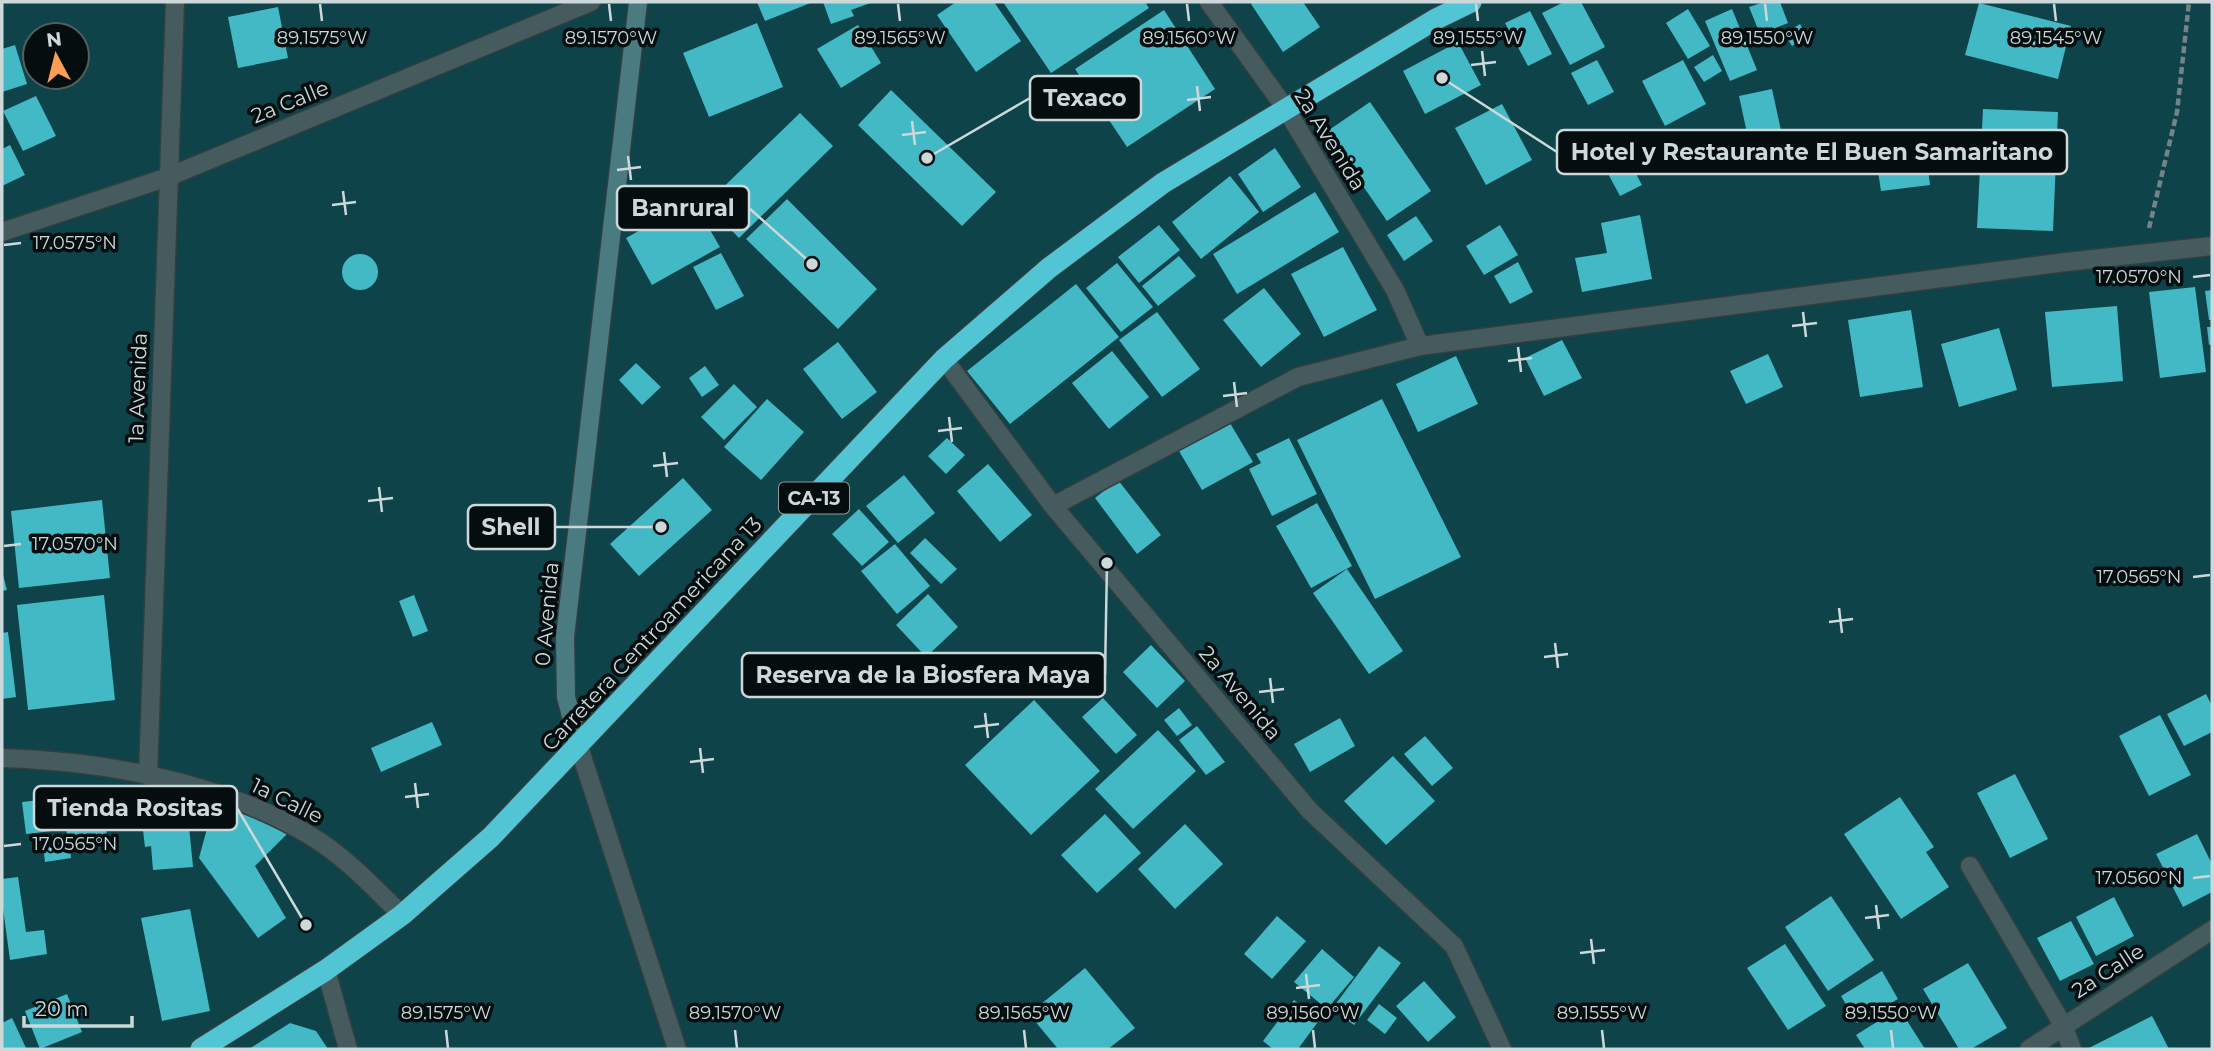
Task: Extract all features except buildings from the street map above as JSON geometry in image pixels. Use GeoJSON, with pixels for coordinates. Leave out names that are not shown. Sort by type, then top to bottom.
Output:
{"type":"FeatureCollection","features":[{"type":"Feature","properties":{"kind":"highway","name":"Carretera Centroamericana 13"},"geometry":{"type":"LineString","coordinates":[[201,1049],[326,970],[402,915],[492,837],[944,359],[1049,268],[1163,183],[1436,19],[1471,2]]}},
{"type":"Feature","properties":{"kind":"street","name":"1a Avenida"},"geometry":{"type":"LineString","coordinates":[[148,776],[175,2]]}},
{"type":"Feature","properties":{"kind":"street","name":"2a Calle"},"geometry":{"type":"LineString","coordinates":[[2,232],[167,177],[591,2]]}},
{"type":"Feature","properties":{"kind":"street","name":"0 Avenida"},"geometry":{"type":"LineString","coordinates":[[638,2],[565,637],[566,697],[579,747],[677,1049]]}},
{"type":"Feature","properties":{"kind":"street","name":"2a Avenida"},"geometry":{"type":"LineString","coordinates":[[1209,2],[1286,109],[1395,290],[1420,346]]}},
{"type":"Feature","properties":{"kind":"street"},"geometry":{"type":"LineString","coordinates":[[1053,506],[1298,377],[1420,346],[2212,246]]}},
{"type":"Feature","properties":{"kind":"street","name":"2a Avenida"},"geometry":{"type":"LineString","coordinates":[[944,359],[1053,506],[1310,811],[1454,946],[1502,1049]]}},
{"type":"Feature","properties":{"kind":"street","name":"1a Calle"},"geometry":{"type":"LineString","coordinates":[[2,758],[87,766],[148,776],[212,792],[266,812],[310,836],[342,858],[402,915]]}},
{"type":"Feature","properties":{"kind":"street"},"geometry":{"type":"LineString","coordinates":[[1970,866],[2064,1027],[2072,1049]]}},
{"type":"Feature","properties":{"kind":"street","name":"2a Calle"},"geometry":{"type":"LineString","coordinates":[[2029,1049],[2212,930]]}},
{"type":"Feature","properties":{"kind":"street"},"geometry":{"type":"LineString","coordinates":[[326,970],[348,1049]]}},
{"type":"Feature","properties":{"kind":"path"},"geometry":{"type":"LineString","coordinates":[[2142,254],[2177,112],[2189,2]]}},
{"type":"Feature","properties":{"kind":"shaded area"},"geometry":{"type":"Polygon","coordinates":[[[2,2],[2212,2],[2212,1049],[2,1049],[2,2]]]}},
{"type":"Feature","properties":{"kind":"place","name":"Hotel y Restaurante El Buen Samaritano"},"geometry":{"type":"Point","coordinates":[1442,78]}},
{"type":"Feature","properties":{"kind":"place","name":"Texaco"},"geometry":{"type":"Point","coordinates":[927,158]}},
{"type":"Feature","properties":{"kind":"place","name":"Banrural"},"geometry":{"type":"Point","coordinates":[812,264]}},
{"type":"Feature","properties":{"kind":"place","name":"Shell"},"geometry":{"type":"Point","coordinates":[661,527]}},
{"type":"Feature","properties":{"kind":"place","name":"Reserva de la Biosfera Maya"},"geometry":{"type":"Point","coordinates":[1107,563]}},
{"type":"Feature","properties":{"kind":"place","name":"Tienda Rositas"},"geometry":{"type":"Point","coordinates":[306,925]}}]}
